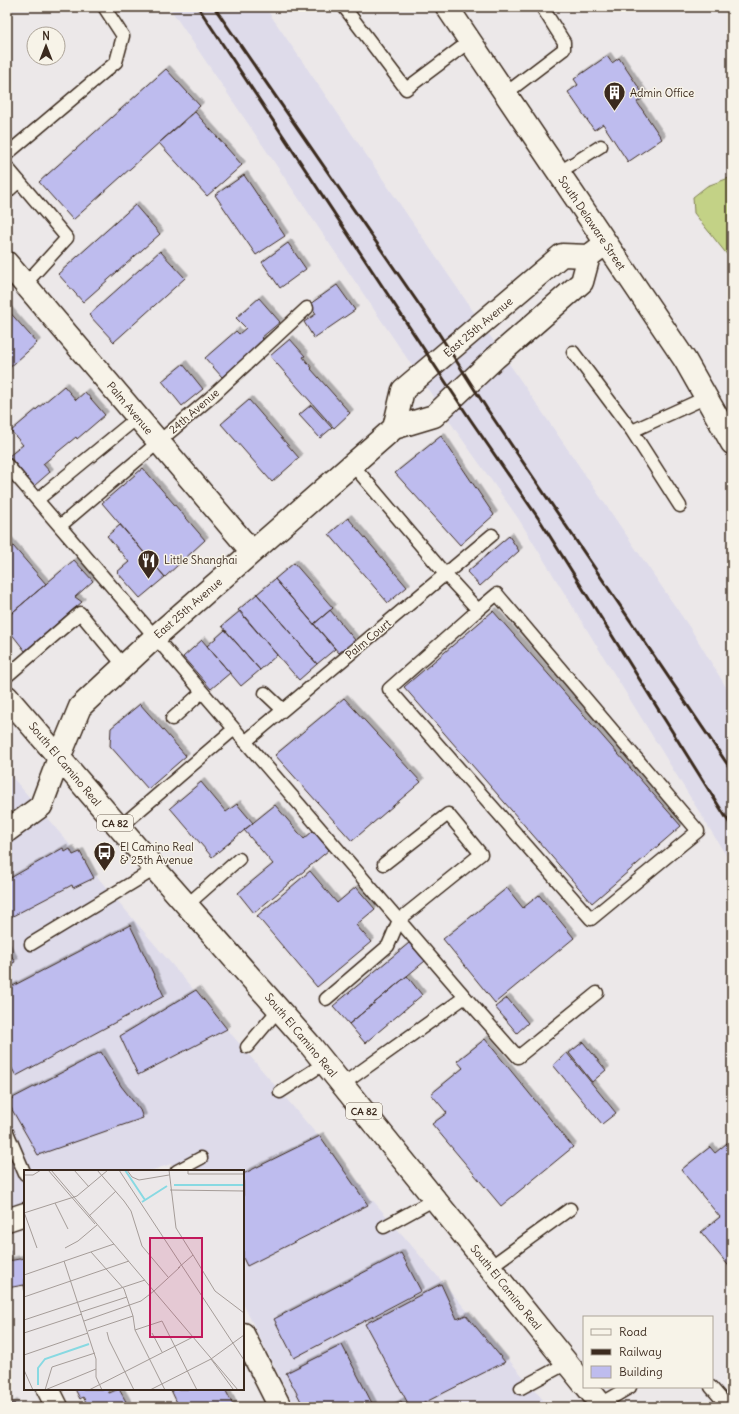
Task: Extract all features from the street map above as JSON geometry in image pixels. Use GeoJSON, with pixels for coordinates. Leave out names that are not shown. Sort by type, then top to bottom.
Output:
{"type":"FeatureCollection","features":[{"type":"Feature","properties":{"kind":"main road","name":"South Delaware Street"},"geometry":{"type":"LineString","coordinates":[[447,7],[685,360],[732,443]]}},
{"type":"Feature","properties":{"kind":"main road"},"geometry":{"type":"LineString","coordinates":[[589,256],[606,243]]}},
{"type":"Feature","properties":{"kind":"main road","name":"East 25th Avenue"},"geometry":{"type":"LineString","coordinates":[[7,831],[41,806],[80,707],[155,637],[394,428],[434,416],[495,358],[582,282],[589,256],[562,255],[403,390],[394,428]]}},
{"type":"Feature","properties":{"kind":"main road","name":"Palm Avenue"},"geometry":{"type":"LineString","coordinates":[[7,263],[252,552]]}},
{"type":"Feature","properties":{"kind":"main road","name":"South El Camino Real"},"geometry":{"type":"LineString","coordinates":[[7,697],[119,828],[279,1009],[343,1084],[583,1383]]}},
{"type":"Feature","properties":{"kind":"main road"},"geometry":{"type":"LineString","coordinates":[[7,1220],[24,1214]]}},
{"type":"Feature","properties":{"kind":"main road"},"geometry":{"type":"LineString","coordinates":[[244,1336],[280,1407]]}},
{"type":"Feature","properties":{"kind":"main road"},"geometry":{"type":"LineString","coordinates":[[588,1388],[600,1406]]}},
{"type":"Feature","properties":{"kind":"main road"},"geometry":{"type":"LineString","coordinates":[[48,1390],[57,1407]]}},
{"type":"Feature","properties":{"kind":"lane"},"geometry":{"type":"LineString","coordinates":[[7,154],[116,62],[123,36],[104,7]]}},
{"type":"Feature","properties":{"kind":"lane"},"geometry":{"type":"LineString","coordinates":[[344,7],[406,89],[470,41]]}},
{"type":"Feature","properties":{"kind":"lane"},"geometry":{"type":"LineString","coordinates":[[506,94],[562,52],[564,48],[564,42],[542,7]]}},
{"type":"Feature","properties":{"kind":"lane"},"geometry":{"type":"LineString","coordinates":[[558,173],[601,146]]}},
{"type":"Feature","properties":{"kind":"lane"},"geometry":{"type":"LineString","coordinates":[[7,167],[67,238],[25,284]]}},
{"type":"Feature","properties":{"kind":"lane"},"geometry":{"type":"LineString","coordinates":[[7,192],[19,181]]}},
{"type":"Feature","properties":{"kind":"lane","name":"24th Avenue"},"geometry":{"type":"LineString","coordinates":[[60,526],[210,398],[308,308]]}},
{"type":"Feature","properties":{"kind":"lane"},"geometry":{"type":"LineString","coordinates":[[573,352],[632,431],[680,506]]}},
{"type":"Feature","properties":{"kind":"lane"},"geometry":{"type":"LineString","coordinates":[[632,431],[707,397]]}},
{"type":"Feature","properties":{"kind":"lane"},"geometry":{"type":"LineString","coordinates":[[37,500],[138,417]]}},
{"type":"Feature","properties":{"kind":"lane"},"geometry":{"type":"LineString","coordinates":[[352,464],[445,574],[478,610]]}},
{"type":"Feature","properties":{"kind":"lane"},"geometry":{"type":"LineString","coordinates":[[7,465],[518,1057],[597,993]]}},
{"type":"Feature","properties":{"kind":"lane","name":"Palm Court"},"geometry":{"type":"LineString","coordinates":[[245,742],[492,535]]}},
{"type":"Feature","properties":{"kind":"lane"},"geometry":{"type":"LineString","coordinates":[[497,594],[698,831],[591,920],[389,689],[478,610],[497,594]]}},
{"type":"Feature","properties":{"kind":"lane"},"geometry":{"type":"LineString","coordinates":[[7,676],[80,612],[124,666]]}},
{"type":"Feature","properties":{"kind":"lane"},"geometry":{"type":"LineString","coordinates":[[172,719],[202,692]]}},
{"type":"Feature","properties":{"kind":"lane"},"geometry":{"type":"LineString","coordinates":[[265,693],[283,710]]}},
{"type":"Feature","properties":{"kind":"lane"},"geometry":{"type":"LineString","coordinates":[[119,828],[234,729]]}},
{"type":"Feature","properties":{"kind":"lane"},"geometry":{"type":"LineString","coordinates":[[326,999],[388,946],[399,920],[481,854],[448,814],[384,864]]}},
{"type":"Feature","properties":{"kind":"lane"},"geometry":{"type":"LineString","coordinates":[[186,905],[239,860]]}},
{"type":"Feature","properties":{"kind":"lane"},"geometry":{"type":"LineString","coordinates":[[31,944],[155,869]]}},
{"type":"Feature","properties":{"kind":"lane"},"geometry":{"type":"LineString","coordinates":[[343,1084],[465,997]]}},
{"type":"Feature","properties":{"kind":"lane"},"geometry":{"type":"LineString","coordinates":[[247,1048],[279,1009]]}},
{"type":"Feature","properties":{"kind":"lane"},"geometry":{"type":"LineString","coordinates":[[280,1092],[325,1063]]}},
{"type":"Feature","properties":{"kind":"lane"},"geometry":{"type":"LineString","coordinates":[[7,1132],[24,1172]]}},
{"type":"Feature","properties":{"kind":"lane"},"geometry":{"type":"LineString","coordinates":[[179,1170],[201,1158]]}},
{"type":"Feature","properties":{"kind":"lane"},"geometry":{"type":"LineString","coordinates":[[384,1227],[435,1199]]}},
{"type":"Feature","properties":{"kind":"lane"},"geometry":{"type":"LineString","coordinates":[[490,1267],[570,1210]]}},
{"type":"Feature","properties":{"kind":"lane"},"geometry":{"type":"LineString","coordinates":[[521,1388],[567,1363]]}},
{"type":"Feature","properties":{"kind":"lane"},"geometry":{"type":"LineString","coordinates":[[600,1406],[628,1388]]}},
{"type":"Feature","properties":{"kind":"lane"},"geometry":{"type":"LineString","coordinates":[[712,1388],[724,1402]]}},
{"type":"Feature","properties":{"kind":"shaded area"},"geometry":{"type":"Polygon","coordinates":[[[169,7],[265,7],[692,631],[732,697],[732,865],[518,518],[457,432],[169,7]]]}},
{"type":"Feature","properties":{"kind":"shaded area"},"geometry":{"type":"Polygon","coordinates":[[[7,771],[549,1407],[295,1407],[244,1306],[244,1170],[174,1170],[171,1164],[153,1170],[24,1170],[24,1214],[7,1220],[7,771]]]}},
{"type":"Feature","properties":{"kind":"green space"},"geometry":{"type":"Polygon","coordinates":[[[729,178],[732,179],[732,257],[729,257],[694,213],[693,197],[707,186],[729,178]]]}},
{"type":"Feature","properties":{"kind":"building","name":"Admin Office"},"geometry":{"type":"Polygon","coordinates":[[[607,56],[612,63],[619,58],[645,97],[637,102],[662,139],[628,162],[603,124],[594,130],[568,92],[578,85],[574,79],[607,56]]]}},
{"type":"Feature","properties":{"kind":"building"},"geometry":{"type":"Polygon","coordinates":[[[166,69],[200,106],[73,220],[39,182],[166,69]]]}},
{"type":"Feature","properties":{"kind":"building"},"geometry":{"type":"Polygon","coordinates":[[[195,112],[242,165],[207,196],[159,143],[195,112]]]}},
{"type":"Feature","properties":{"kind":"building"},"geometry":{"type":"Polygon","coordinates":[[[244,175],[285,236],[256,255],[215,195],[244,175]]]}},
{"type":"Feature","properties":{"kind":"building"},"geometry":{"type":"Polygon","coordinates":[[[135,205],[160,234],[83,302],[58,274],[135,205]]]}},
{"type":"Feature","properties":{"kind":"building"},"geometry":{"type":"Polygon","coordinates":[[[288,243],[306,269],[280,288],[262,262],[288,243]]]}},
{"type":"Feature","properties":{"kind":"building"},"geometry":{"type":"Polygon","coordinates":[[[160,251],[185,278],[114,342],[89,315],[160,251]]]}},
{"type":"Feature","properties":{"kind":"building"},"geometry":{"type":"Polygon","coordinates":[[[337,285],[355,310],[314,338],[304,322],[316,314],[310,304],[337,285]]]}},
{"type":"Feature","properties":{"kind":"building"},"geometry":{"type":"Polygon","coordinates":[[[259,298],[280,322],[261,338],[264,341],[222,377],[205,358],[236,331],[239,334],[246,328],[236,318],[259,298]]]}},
{"type":"Feature","properties":{"kind":"building"},"geometry":{"type":"Polygon","coordinates":[[[7,309],[37,343],[7,370],[7,309]]]}},
{"type":"Feature","properties":{"kind":"building"},"geometry":{"type":"Polygon","coordinates":[[[290,339],[305,356],[303,357],[312,368],[311,369],[350,413],[334,428],[270,356],[290,339]]]}},
{"type":"Feature","properties":{"kind":"building"},"geometry":{"type":"Polygon","coordinates":[[[183,364],[203,389],[182,406],[162,381],[183,364]]]}},
{"type":"Feature","properties":{"kind":"building"},"geometry":{"type":"Polygon","coordinates":[[[64,386],[76,400],[85,392],[105,415],[77,439],[76,437],[43,464],[50,472],[34,486],[9,456],[23,445],[11,431],[64,386]]]}},
{"type":"Feature","properties":{"kind":"building"},"geometry":{"type":"Polygon","coordinates":[[[249,400],[299,458],[272,482],[221,424],[249,400]]]}},
{"type":"Feature","properties":{"kind":"building"},"geometry":{"type":"Polygon","coordinates":[[[311,405],[332,428],[320,438],[299,415],[311,405]]]}},
{"type":"Feature","properties":{"kind":"building"},"geometry":{"type":"Polygon","coordinates":[[[441,436],[494,515],[460,545],[395,473],[441,436]]]}},
{"type":"Feature","properties":{"kind":"building"},"geometry":{"type":"Polygon","coordinates":[[[143,468],[205,540],[165,577],[102,503],[143,468]]]}},
{"type":"Feature","properties":{"kind":"building"},"geometry":{"type":"Polygon","coordinates":[[[348,518],[407,587],[388,603],[329,534],[348,518]]]}},
{"type":"Feature","properties":{"kind":"building"},"geometry":{"type":"Polygon","coordinates":[[[120,525],[165,577],[140,598],[117,572],[129,562],[107,536],[120,525]]]}},
{"type":"Feature","properties":{"kind":"building"},"geometry":{"type":"Polygon","coordinates":[[[509,536],[519,551],[480,586],[467,572],[509,536]]]}},
{"type":"Feature","properties":{"kind":"building"},"geometry":{"type":"Polygon","coordinates":[[[7,539],[46,584],[7,617],[7,539]]]}},
{"type":"Feature","properties":{"kind":"building"},"geometry":{"type":"Polygon","coordinates":[[[74,560],[93,581],[75,597],[82,602],[25,651],[7,628],[7,617],[74,560]]]}},
{"type":"Feature","properties":{"kind":"building"},"geometry":{"type":"Polygon","coordinates":[[[294,563],[333,608],[314,624],[275,579],[294,563]]]}},
{"type":"Feature","properties":{"kind":"building"},"geometry":{"type":"Polygon","coordinates":[[[275,579],[335,649],[317,664],[257,594],[275,579]]]}},
{"type":"Feature","properties":{"kind":"building"},"geometry":{"type":"Polygon","coordinates":[[[257,594],[317,664],[299,680],[238,610],[257,594]]]}},
{"type":"Feature","properties":{"kind":"building"},"geometry":{"type":"Polygon","coordinates":[[[330,610],[355,640],[339,653],[314,624],[330,610]]]}},
{"type":"Feature","properties":{"kind":"building"},"geometry":{"type":"Polygon","coordinates":[[[240,611],[277,655],[260,670],[222,626],[240,611]]]}},
{"type":"Feature","properties":{"kind":"building"},"geometry":{"type":"Polygon","coordinates":[[[493,611],[681,826],[592,903],[404,687],[493,611]]]}},
{"type":"Feature","properties":{"kind":"building"},"geometry":{"type":"Polygon","coordinates":[[[225,630],[260,670],[241,686],[207,646],[225,630]]]}},
{"type":"Feature","properties":{"kind":"building"},"geometry":{"type":"Polygon","coordinates":[[[202,640],[230,673],[211,689],[183,657],[202,640]]]}},
{"type":"Feature","properties":{"kind":"building"},"geometry":{"type":"Polygon","coordinates":[[[344,698],[421,782],[352,841],[275,755],[344,698]]]}},
{"type":"Feature","properties":{"kind":"building"},"geometry":{"type":"Polygon","coordinates":[[[140,704],[186,756],[148,789],[110,746],[111,728],[140,704]]]}},
{"type":"Feature","properties":{"kind":"building"},"geometry":{"type":"Polygon","coordinates":[[[201,782],[226,812],[237,804],[253,823],[212,857],[170,808],[201,782]]]}},
{"type":"Feature","properties":{"kind":"building"},"geometry":{"type":"Polygon","coordinates":[[[275,805],[304,839],[313,831],[329,850],[254,913],[238,893],[273,864],[244,830],[275,805]]]}},
{"type":"Feature","properties":{"kind":"building"},"geometry":{"type":"Polygon","coordinates":[[[63,848],[65,852],[70,849],[73,855],[80,852],[94,878],[73,888],[72,885],[7,919],[7,880],[63,848]]]}},
{"type":"Feature","properties":{"kind":"building"},"geometry":{"type":"Polygon","coordinates":[[[310,871],[337,903],[356,887],[375,909],[356,925],[371,942],[317,987],[257,916],[310,871]]]}},
{"type":"Feature","properties":{"kind":"building"},"geometry":{"type":"Polygon","coordinates":[[[507,888],[523,908],[539,895],[574,938],[495,1003],[443,939],[507,888]]]}},
{"type":"Feature","properties":{"kind":"building"},"geometry":{"type":"Polygon","coordinates":[[[130,925],[164,996],[16,1076],[7,1059],[7,989],[130,925]]]}},
{"type":"Feature","properties":{"kind":"building"},"geometry":{"type":"Polygon","coordinates":[[[409,943],[425,961],[349,1024],[333,1006],[409,943]]]}},
{"type":"Feature","properties":{"kind":"building"},"geometry":{"type":"Polygon","coordinates":[[[7,948],[15,962],[7,966],[7,948]]]}},
{"type":"Feature","properties":{"kind":"building"},"geometry":{"type":"Polygon","coordinates":[[[407,976],[422,995],[365,1043],[349,1024],[407,976]]]}},
{"type":"Feature","properties":{"kind":"building"},"geometry":{"type":"Polygon","coordinates":[[[196,990],[227,1029],[138,1075],[120,1036],[196,990]]]}},
{"type":"Feature","properties":{"kind":"building"},"geometry":{"type":"Polygon","coordinates":[[[507,998],[528,1023],[517,1033],[495,1007],[507,998]]]}},
{"type":"Feature","properties":{"kind":"building"},"geometry":{"type":"Polygon","coordinates":[[[485,1039],[573,1147],[501,1206],[432,1124],[447,1113],[431,1094],[463,1068],[457,1061],[485,1039]]]}},
{"type":"Feature","properties":{"kind":"building"},"geometry":{"type":"Polygon","coordinates":[[[583,1042],[606,1070],[592,1082],[569,1053],[583,1042]]]}},
{"type":"Feature","properties":{"kind":"building"},"geometry":{"type":"Polygon","coordinates":[[[101,1052],[121,1086],[140,1110],[143,1118],[38,1155],[7,1101],[101,1052]]]}},
{"type":"Feature","properties":{"kind":"building"},"geometry":{"type":"Polygon","coordinates":[[[567,1053],[616,1113],[602,1124],[553,1065],[567,1053]]]}},
{"type":"Feature","properties":{"kind":"building"},"geometry":{"type":"Polygon","coordinates":[[[320,1136],[368,1205],[247,1266],[244,1260],[244,1174],[320,1136]]]}},
{"type":"Feature","properties":{"kind":"building"},"geometry":{"type":"Polygon","coordinates":[[[732,1139],[732,1270],[701,1232],[720,1217],[681,1170],[710,1147],[715,1153],[732,1139]]]}},
{"type":"Feature","properties":{"kind":"building"},"geometry":{"type":"Polygon","coordinates":[[[401,1253],[421,1291],[294,1358],[274,1319],[401,1253]]]}},
{"type":"Feature","properties":{"kind":"building"},"geometry":{"type":"Polygon","coordinates":[[[7,1254],[8,1261],[24,1258],[24,1285],[7,1288],[7,1254]]]}},
{"type":"Feature","properties":{"kind":"building"},"geometry":{"type":"Polygon","coordinates":[[[441,1284],[457,1319],[466,1315],[505,1362],[416,1407],[410,1407],[365,1324],[441,1284]]]}},
{"type":"Feature","properties":{"kind":"building"},"geometry":{"type":"Polygon","coordinates":[[[342,1345],[374,1407],[304,1407],[286,1373],[342,1345]]]}},
{"type":"Feature","properties":{"kind":"building"},"geometry":{"type":"Polygon","coordinates":[[[76,1390],[108,1390],[109,1393],[120,1390],[129,1407],[89,1407],[83,1397],[80,1399],[76,1390]]]}},
{"type":"Feature","properties":{"kind":"building"},"geometry":{"type":"Polygon","coordinates":[[[171,1390],[226,1390],[234,1407],[179,1407],[171,1390]]]}},
{"type":"Feature","properties":{"kind":"building"},"geometry":{"type":"Polygon","coordinates":[[[401,1401],[404,1407],[390,1407],[401,1401]]]}},
{"type":"Feature","properties":{"kind":"building"},"geometry":{"type":"Polygon","coordinates":[[[14,1403],[16,1407],[7,1407],[14,1403]]]}},
{"type":"Feature","properties":{"kind":"railway"},"geometry":{"type":"LineString","coordinates":[[198,7],[470,419],[541,522],[732,827]]}},
{"type":"Feature","properties":{"kind":"railway"},"geometry":{"type":"LineString","coordinates":[[214,7],[436,329],[487,409],[732,771]]}},
{"type":"Feature","properties":{"kind":"place","name":"Admin Office"},"geometry":{"type":"Point","coordinates":[614,112]}},
{"type":"Feature","properties":{"kind":"place","name":"Little Shanghai"},"geometry":{"type":"Point","coordinates":[148,580]}},
{"type":"Feature","properties":{"kind":"place","name":"El Camino Real & 25th Avenue"},"geometry":{"type":"Point","coordinates":[104,872]}}]}
